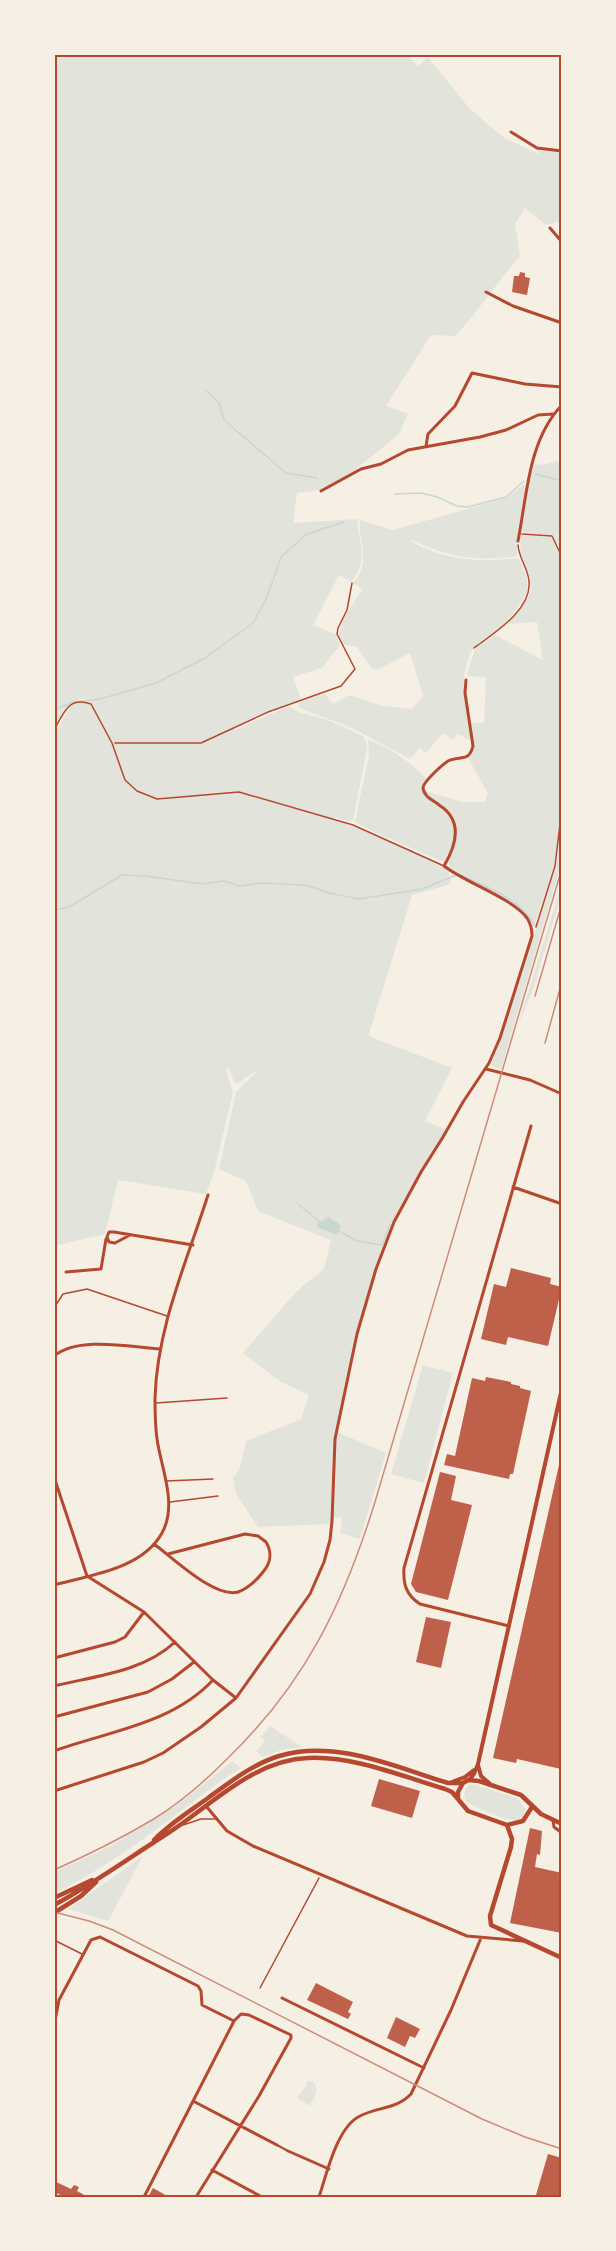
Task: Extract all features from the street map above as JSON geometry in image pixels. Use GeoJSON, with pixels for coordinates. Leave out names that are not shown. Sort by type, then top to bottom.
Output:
{"type":"FeatureCollection","features":[{"type":"Feature","properties":{"kind":"main road"},"geometry":{"type":"LineString","coordinates":[[151,1843],[229,1782],[263,1762],[294,1752],[329,1751],[354,1754],[448,1783],[463,1784]]}},
{"type":"Feature","properties":{"kind":"main road"},"geometry":{"type":"LineString","coordinates":[[54,1905],[102,1876],[249,1777],[266,1768],[295,1759],[320,1758],[367,1765],[445,1789],[452,1792],[468,1811],[507,1825],[523,1821],[532,1807]]}},
{"type":"Feature","properties":{"kind":"main road"},"geometry":{"type":"LineString","coordinates":[[388,1772],[403,1769]]}},
{"type":"Feature","properties":{"kind":"main road"},"geometry":{"type":"LineString","coordinates":[[458,1799],[458,1792],[468,1780],[489,1783],[520,1795],[532,1807],[562,1824]]}},
{"type":"Feature","properties":{"kind":"main road"},"geometry":{"type":"LineString","coordinates":[[507,1825],[512,1839],[511,1847],[490,1916],[491,1925],[562,1958]]}},
{"type":"Feature","properties":{"kind":"main road"},"geometry":{"type":"LineString","coordinates":[[54,1898],[102,1876]]}},
{"type":"Feature","properties":{"kind":"main road"},"geometry":{"type":"LineString","coordinates":[[54,1913],[81,1896],[102,1876]]}},
{"type":"Feature","properties":{"kind":"street"},"geometry":{"type":"LineString","coordinates":[[511,132],[537,148],[562,151]]}},
{"type":"Feature","properties":{"kind":"street"},"geometry":{"type":"LineString","coordinates":[[550,228],[562,242]]}},
{"type":"Feature","properties":{"kind":"street"},"geometry":{"type":"LineString","coordinates":[[486,292],[513,306],[562,323]]}},
{"type":"Feature","properties":{"kind":"street"},"geometry":{"type":"LineString","coordinates":[[426,446],[426,437],[455,406],[472,373],[525,384],[562,387]]}},
{"type":"Feature","properties":{"kind":"street"},"geometry":{"type":"LineString","coordinates":[[518,541],[526,484],[543,432],[553,414],[562,405]]}},
{"type":"Feature","properties":{"kind":"street"},"geometry":{"type":"LineString","coordinates":[[321,491],[369,466],[381,464],[408,450],[494,434],[538,415],[553,414]]}},
{"type":"Feature","properties":{"kind":"street"},"geometry":{"type":"LineString","coordinates":[[54,1791],[144,1762],[163,1753],[201,1727],[236,1698],[310,1594],[324,1562],[332,1521],[335,1439],[357,1334],[376,1269],[394,1222],[421,1172],[468,1093],[486,1069],[500,1038],[532,933],[530,924],[522,912],[456,876],[444,866],[456,840],[455,822],[445,809],[426,796],[423,786],[428,778],[448,761],[465,759],[471,752],[473,746],[465,693],[466,681]]}},
{"type":"Feature","properties":{"kind":"street"},"geometry":{"type":"LineString","coordinates":[[486,1069],[530,1080],[562,1094]]}},
{"type":"Feature","properties":{"kind":"street"},"geometry":{"type":"LineString","coordinates":[[509,1626],[420,1604],[408,1592],[404,1575],[406,1557],[531,1126]]}},
{"type":"Feature","properties":{"kind":"street"},"geometry":{"type":"LineString","coordinates":[[513,1187],[562,1204]]}},
{"type":"Feature","properties":{"kind":"street"},"geometry":{"type":"LineString","coordinates":[[54,1585],[135,1560],[153,1544],[166,1525],[169,1502],[157,1440],[155,1403],[160,1349],[168,1317],[208,1195]]}},
{"type":"Feature","properties":{"kind":"street"},"geometry":{"type":"LineString","coordinates":[[66,1272],[101,1269],[110,1232],[193,1245]]}},
{"type":"Feature","properties":{"kind":"street"},"geometry":{"type":"LineString","coordinates":[[107,1237],[109,1242],[115,1243],[130,1235]]}},
{"type":"Feature","properties":{"kind":"street"},"geometry":{"type":"LineString","coordinates":[[54,1356],[63,1350],[85,1345],[160,1349]]}},
{"type":"Feature","properties":{"kind":"street"},"geometry":{"type":"LineString","coordinates":[[468,1780],[474,1774],[478,1764],[562,1388]]}},
{"type":"Feature","properties":{"kind":"street"},"geometry":{"type":"LineString","coordinates":[[54,1477],[87,1576],[144,1612],[213,1680],[236,1698]]}},
{"type":"Feature","properties":{"kind":"street"},"geometry":{"type":"LineString","coordinates":[[153,1544],[215,1589],[231,1593],[247,1587],[264,1571],[270,1558],[268,1546],[258,1536],[245,1534],[168,1554]]}},
{"type":"Feature","properties":{"kind":"street"},"geometry":{"type":"LineString","coordinates":[[54,1658],[115,1642],[125,1637],[144,1612]]}},
{"type":"Feature","properties":{"kind":"street"},"geometry":{"type":"LineString","coordinates":[[54,1686],[135,1666],[158,1655],[175,1642]]}},
{"type":"Feature","properties":{"kind":"street"},"geometry":{"type":"LineString","coordinates":[[54,1717],[148,1692],[172,1679],[194,1662]]}},
{"type":"Feature","properties":{"kind":"street"},"geometry":{"type":"LineString","coordinates":[[54,1752],[136,1726],[176,1710],[201,1694],[213,1680]]}},
{"type":"Feature","properties":{"kind":"street"},"geometry":{"type":"LineString","coordinates":[[448,1783],[465,1778],[478,1764]]}},
{"type":"Feature","properties":{"kind":"street"},"geometry":{"type":"LineString","coordinates":[[478,1764],[481,1776],[489,1783]]}},
{"type":"Feature","properties":{"kind":"street"},"geometry":{"type":"LineString","coordinates":[[206,1806],[227,1831],[242,1841],[467,1936],[525,1942]]}},
{"type":"Feature","properties":{"kind":"street"},"geometry":{"type":"LineString","coordinates":[[553,1820],[554,1827],[562,1833]]}},
{"type":"Feature","properties":{"kind":"street"},"geometry":{"type":"LineString","coordinates":[[54,2026],[59,2000],[91,1940],[100,1937],[198,1986],[201,1991],[202,2005],[234,2021]]}},
{"type":"Feature","properties":{"kind":"street"},"geometry":{"type":"LineString","coordinates":[[319,2197],[342,2133],[350,2123],[360,2116],[401,2102],[411,2094],[481,1938]]}},
{"type":"Feature","properties":{"kind":"street"},"geometry":{"type":"LineString","coordinates":[[282,1998],[424,2068]]}},
{"type":"Feature","properties":{"kind":"street"},"geometry":{"type":"LineString","coordinates":[[144,2197],[234,2021],[241,2014],[249,2015],[291,2035],[291,2038],[196,2197]]}},
{"type":"Feature","properties":{"kind":"street"},"geometry":{"type":"LineString","coordinates":[[193,2101],[288,2151],[329,2169]]}},
{"type":"Feature","properties":{"kind":"street"},"geometry":{"type":"LineString","coordinates":[[212,2170],[262,2197]]}},
{"type":"Feature","properties":{"kind":"lane"},"geometry":{"type":"LineString","coordinates":[[54,730],[68,706],[80,700],[91,704],[112,743],[125,780],[148,797],[157,799],[239,792],[353,825],[444,866]]}},
{"type":"Feature","properties":{"kind":"lane"},"geometry":{"type":"LineString","coordinates":[[54,1308],[63,1294],[87,1290],[168,1317]]}},
{"type":"Feature","properties":{"kind":"lane"},"geometry":{"type":"LineString","coordinates":[[155,1403],[227,1398]]}},
{"type":"Feature","properties":{"kind":"lane"},"geometry":{"type":"LineString","coordinates":[[166,1480],[213,1479]]}},
{"type":"Feature","properties":{"kind":"lane"},"geometry":{"type":"LineString","coordinates":[[169,1502],[218,1496]]}},
{"type":"Feature","properties":{"kind":"lane"},"geometry":{"type":"LineString","coordinates":[[171,1830],[201,1818],[215,1819]]}},
{"type":"Feature","properties":{"kind":"lane"},"geometry":{"type":"LineString","coordinates":[[54,1940],[83,1955]]}},
{"type":"Feature","properties":{"kind":"path"},"geometry":{"type":"LineString","coordinates":[[520,534],[552,536],[562,557]]}},
{"type":"Feature","properties":{"kind":"path"},"geometry":{"type":"LineString","coordinates":[[474,648],[507,623],[528,595],[529,577],[519,557],[518,541]]}},
{"type":"Feature","properties":{"kind":"path"},"geometry":{"type":"LineString","coordinates":[[112,743],[131,745],[166,742],[201,743],[268,712],[341,686],[355,669],[337,634],[347,610],[352,583]]}},
{"type":"Feature","properties":{"kind":"path"},"geometry":{"type":"LineString","coordinates":[[532,933],[536,927],[555,866],[562,807]]}},
{"type":"Feature","properties":{"kind":"path"},"geometry":{"type":"LineString","coordinates":[[260,1988],[321,1874]]}},
{"type":"Feature","properties":{"kind":"shaded area"},"geometry":{"type":"Polygon","coordinates":[[[54,54],[406,54],[418,66],[428,57],[470,109],[503,137],[538,154],[538,150],[562,152],[562,221],[546,225],[525,208],[515,224],[520,256],[455,336],[431,335],[386,406],[408,414],[399,434],[350,474],[321,490],[297,493],[293,523],[357,519],[362,552],[357,575],[351,582],[339,575],[313,625],[336,634],[340,645],[322,668],[293,677],[301,699],[267,711],[233,727],[235,730],[289,706],[301,713],[328,720],[363,736],[367,744],[366,754],[353,820],[350,822],[335,817],[334,820],[393,842],[427,858],[447,870],[450,877],[451,884],[412,895],[369,1034],[371,1037],[452,1068],[425,1121],[447,1130],[406,1198],[383,1246],[366,1298],[337,1432],[386,1453],[360,1539],[340,1533],[342,1518],[333,1517],[332,1524],[258,1527],[236,1494],[233,1478],[240,1468],[246,1441],[301,1419],[309,1395],[281,1382],[243,1353],[297,1291],[324,1269],[331,1240],[258,1211],[246,1181],[219,1169],[236,1092],[260,1068],[237,1084],[229,1068],[226,1069],[233,1093],[214,1172],[206,1194],[118,1180],[105,1234],[54,1246],[54,734],[73,704],[89,699],[72,703],[54,726],[54,54]]]}},
{"type":"Feature","properties":{"kind":"shaded area"},"geometry":{"type":"Polygon","coordinates":[[[562,460],[562,554],[553,535],[525,533],[522,530],[528,485],[534,465],[562,460]]]}},
{"type":"Feature","properties":{"kind":"shaded area"},"geometry":{"type":"Polygon","coordinates":[[[525,484],[517,556],[463,557],[410,541],[449,556],[476,560],[518,558],[527,580],[527,591],[520,604],[500,628],[475,646],[468,659],[464,694],[471,741],[458,734],[453,740],[443,733],[426,753],[420,748],[410,759],[350,727],[299,708],[299,703],[302,701],[325,694],[333,704],[349,695],[383,706],[412,709],[423,696],[410,653],[377,670],[372,669],[357,647],[342,644],[338,635],[344,618],[362,589],[353,583],[359,575],[363,560],[360,520],[393,530],[506,498],[525,484]]]}},
{"type":"Feature","properties":{"kind":"shaded area"},"geometry":{"type":"Polygon","coordinates":[[[521,535],[551,537],[562,559],[562,804],[554,866],[534,927],[523,911],[449,868],[457,834],[455,820],[448,810],[425,791],[462,802],[485,802],[488,793],[468,758],[473,750],[470,723],[484,723],[486,677],[467,676],[475,649],[495,635],[543,660],[537,622],[508,624],[531,591],[530,577],[520,556],[521,535]]]}},
{"type":"Feature","properties":{"kind":"shaded area"},"geometry":{"type":"Polygon","coordinates":[[[368,740],[399,756],[426,778],[423,783],[423,792],[446,811],[454,826],[453,845],[444,862],[355,822],[369,755],[368,740]]]}},
{"type":"Feature","properties":{"kind":"shaded area"},"geometry":{"type":"Polygon","coordinates":[[[562,811],[562,861],[501,1069],[491,1064],[502,1038],[556,866],[562,811]]]}},
{"type":"Feature","properties":{"kind":"shaded area"},"geometry":{"type":"Polygon","coordinates":[[[562,883],[562,892],[533,990],[518,1025],[562,883]]]}},
{"type":"Feature","properties":{"kind":"shaded area"},"geometry":{"type":"Polygon","coordinates":[[[328,1217],[341,1225],[337,1235],[317,1227],[317,1224],[328,1217]]]}},
{"type":"Feature","properties":{"kind":"shaded area"},"geometry":{"type":"Polygon","coordinates":[[[423,1365],[453,1373],[424,1483],[391,1474],[423,1365]]]}},
{"type":"Feature","properties":{"kind":"shaded area"},"geometry":{"type":"Polygon","coordinates":[[[270,1726],[302,1747],[282,1750],[263,1757],[256,1751],[265,1741],[261,1737],[270,1726]]]}},
{"type":"Feature","properties":{"kind":"shaded area"},"geometry":{"type":"Polygon","coordinates":[[[232,1761],[241,1768],[121,1855],[54,1893],[54,1872],[109,1847],[176,1806],[232,1761]]]}},
{"type":"Feature","properties":{"kind":"shaded area"},"geometry":{"type":"Polygon","coordinates":[[[471,1784],[517,1798],[526,1809],[522,1820],[500,1817],[466,1802],[464,1794],[466,1788],[471,1784]]]}},
{"type":"Feature","properties":{"kind":"shaded area"},"geometry":{"type":"Polygon","coordinates":[[[143,1856],[108,1921],[68,1909],[143,1856]]]}},
{"type":"Feature","properties":{"kind":"shaded area"},"geometry":{"type":"Polygon","coordinates":[[[307,2081],[313,2081],[316,2087],[316,2094],[310,2106],[297,2098],[307,2081]]]}},
{"type":"Feature","properties":{"kind":"building"},"geometry":{"type":"Polygon","coordinates":[[[520,272],[530,278],[527,295],[512,292],[514,276],[519,276],[520,272]]]}},
{"type":"Feature","properties":{"kind":"building"},"geometry":{"type":"Polygon","coordinates":[[[511,1268],[551,1278],[550,1284],[562,1287],[548,1346],[508,1337],[506,1345],[481,1339],[494,1284],[506,1287],[511,1268]]]}},
{"type":"Feature","properties":{"kind":"building"},"geometry":{"type":"Polygon","coordinates":[[[486,1377],[511,1382],[511,1384],[531,1391],[513,1474],[510,1474],[509,1479],[444,1465],[447,1454],[455,1456],[472,1378],[485,1381],[486,1377]]]}},
{"type":"Feature","properties":{"kind":"building"},"geometry":{"type":"Polygon","coordinates":[[[561,1456],[561,1769],[517,1759],[516,1763],[493,1758],[561,1456]]]}},
{"type":"Feature","properties":{"kind":"building"},"geometry":{"type":"Polygon","coordinates":[[[440,1472],[456,1476],[451,1500],[472,1505],[448,1600],[416,1592],[411,1584],[440,1472]]]}},
{"type":"Feature","properties":{"kind":"building"},"geometry":{"type":"Polygon","coordinates":[[[426,1617],[451,1622],[441,1668],[416,1662],[426,1617]]]}},
{"type":"Feature","properties":{"kind":"building"},"geometry":{"type":"Polygon","coordinates":[[[379,1779],[420,1791],[412,1818],[371,1806],[379,1779]]]}},
{"type":"Feature","properties":{"kind":"building"},"geometry":{"type":"Polygon","coordinates":[[[530,1828],[542,1831],[540,1855],[537,1854],[535,1867],[562,1873],[562,1933],[510,1923],[530,1828]]]}},
{"type":"Feature","properties":{"kind":"building"},"geometry":{"type":"Polygon","coordinates":[[[316,1983],[353,2002],[348,2012],[351,2014],[348,2019],[307,2000],[316,1983]]]}},
{"type":"Feature","properties":{"kind":"building"},"geometry":{"type":"Polygon","coordinates":[[[396,2017],[420,2029],[415,2038],[410,2036],[405,2047],[387,2038],[396,2017]]]}},
{"type":"Feature","properties":{"kind":"building"},"geometry":{"type":"Polygon","coordinates":[[[548,2154],[562,2158],[562,2197],[536,2195],[548,2154]]]}},
{"type":"Feature","properties":{"kind":"building"},"geometry":{"type":"Polygon","coordinates":[[[54,2181],[71,2189],[74,2185],[79,2187],[77,2191],[88,2197],[65,2197],[54,2192],[54,2181]]]}},
{"type":"Feature","properties":{"kind":"building"},"geometry":{"type":"Polygon","coordinates":[[[153,2188],[169,2197],[148,2197],[153,2188]]]}},
{"type":"Feature","properties":{"kind":"waterway"},"geometry":{"type":"LineString","coordinates":[[207,391],[219,403],[224,420],[286,473],[317,478]]}},
{"type":"Feature","properties":{"kind":"waterway"},"geometry":{"type":"LineString","coordinates":[[535,474],[562,481]]}},
{"type":"Feature","properties":{"kind":"waterway"},"geometry":{"type":"LineString","coordinates":[[395,494],[421,493],[457,506],[468,507],[506,497],[524,481]]}},
{"type":"Feature","properties":{"kind":"waterway"},"geometry":{"type":"LineString","coordinates":[[54,710],[73,702],[100,699],[156,683],[205,658],[253,623],[267,597],[281,557],[307,534],[344,522]]}},
{"type":"Feature","properties":{"kind":"waterway"},"geometry":{"type":"LineString","coordinates":[[54,910],[69,907],[122,875],[202,884],[224,881],[239,886],[261,883],[306,885],[329,893],[359,899],[422,889],[459,874],[502,894],[521,908],[535,926]]}},
{"type":"Feature","properties":{"kind":"waterway"},"geometry":{"type":"LineString","coordinates":[[297,1203],[320,1222]]}},
{"type":"Feature","properties":{"kind":"waterway"},"geometry":{"type":"LineString","coordinates":[[339,1231],[357,1241],[382,1245],[390,1224]]}},
{"type":"Feature","properties":{"kind":"railway"},"geometry":{"type":"LineString","coordinates":[[54,1870],[104,1847],[162,1814],[209,1776],[254,1731],[278,1702],[299,1672],[335,1609],[363,1540],[375,1502],[562,868]]}},
{"type":"Feature","properties":{"kind":"railway"},"geometry":{"type":"LineString","coordinates":[[535,996],[562,903]]}},
{"type":"Feature","properties":{"kind":"railway"},"geometry":{"type":"LineString","coordinates":[[545,1043],[562,976]]}},
{"type":"Feature","properties":{"kind":"railway"},"geometry":{"type":"LineString","coordinates":[[54,1912],[113,1930],[482,2119],[562,2149]]}}]}
